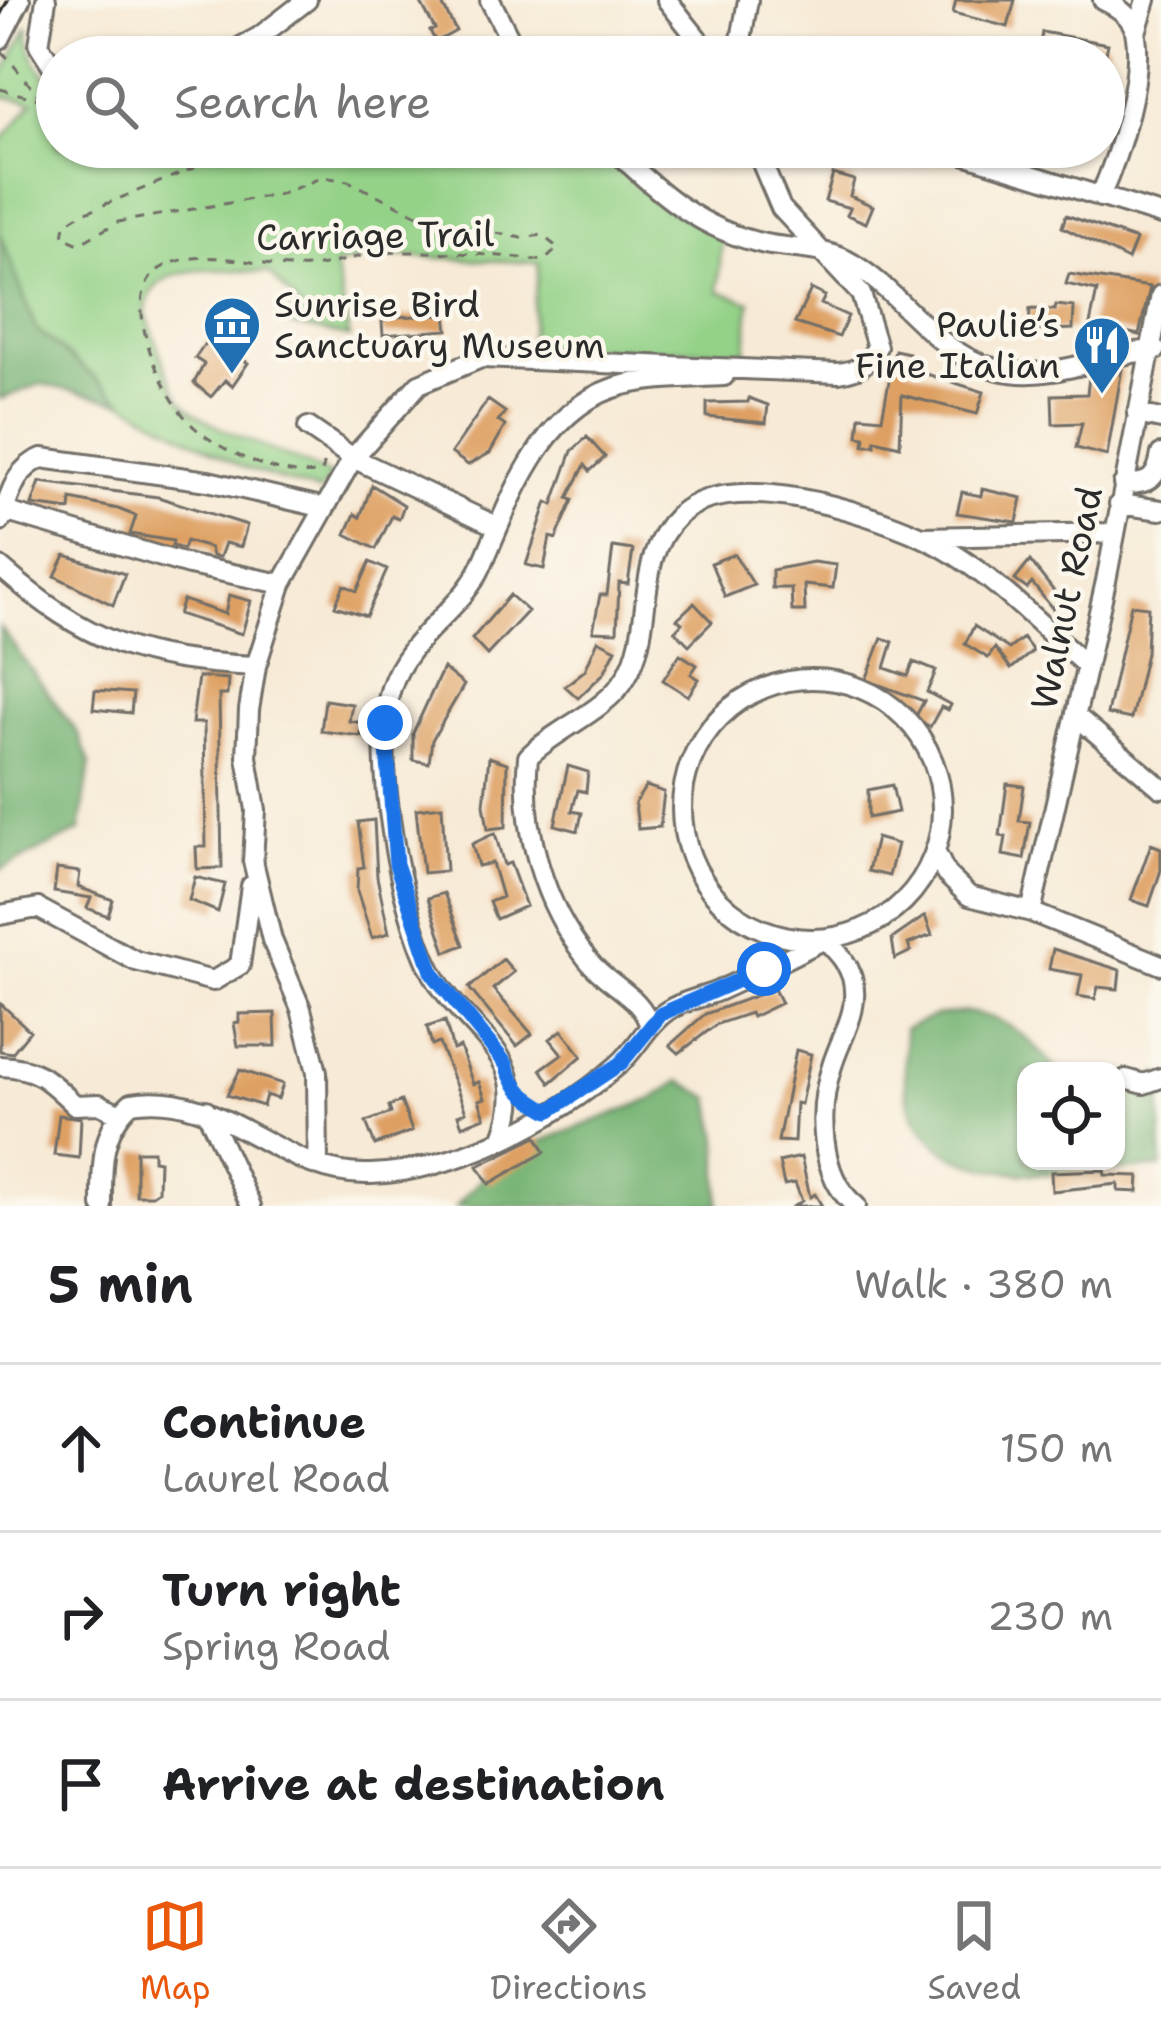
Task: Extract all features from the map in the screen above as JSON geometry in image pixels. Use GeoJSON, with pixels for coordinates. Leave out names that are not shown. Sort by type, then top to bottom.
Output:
{"type":"FeatureCollection","features":[{"type":"Feature","properties":{"kind":"street"},"geometry":{"type":"LineString","coordinates":[[0,43],[20,0]]}},
{"type":"Feature","properties":{"kind":"street"},"geometry":{"type":"LineString","coordinates":[[40,36],[46,0]]}},
{"type":"Feature","properties":{"kind":"street"},"geometry":{"type":"LineString","coordinates":[[262,36],[308,0]]}},
{"type":"Feature","properties":{"kind":"street"},"geometry":{"type":"LineString","coordinates":[[490,0],[508,36]]}},
{"type":"Feature","properties":{"kind":"street"},"geometry":{"type":"LineString","coordinates":[[667,0],[695,36]]}},
{"type":"Feature","properties":{"kind":"street"},"geometry":{"type":"LineString","coordinates":[[741,36],[748,0]]}},
{"type":"Feature","properties":{"kind":"street"},"geometry":{"type":"LineString","coordinates":[[1102,0],[1128,16],[1136,32]]}},
{"type":"Feature","properties":{"kind":"street"},"geometry":{"type":"LineString","coordinates":[[1125,122],[1136,32],[1146,0]]}},
{"type":"Feature","properties":{"kind":"street"},"geometry":{"type":"LineString","coordinates":[[633,168],[663,197],[698,218],[760,243],[850,262],[926,329],[982,364],[1034,373],[1156,350]]}},
{"type":"Feature","properties":{"kind":"street"},"geometry":{"type":"LineString","coordinates":[[0,915],[38,908],[136,961],[213,981],[240,965],[249,933],[256,810],[247,757],[256,666],[282,584],[321,507],[352,458],[419,384],[463,361],[516,358],[859,370],[877,347],[869,308],[781,208],[764,168]]}},
{"type":"Feature","properties":{"kind":"street"},"geometry":{"type":"LineString","coordinates":[[1008,168],[1161,215]]}},
{"type":"Feature","properties":{"kind":"street"},"geometry":{"type":"LineString","coordinates":[[1100,197],[1110,168]]}},
{"type":"Feature","properties":{"kind":"street","name":"Walnut Road"},"geometry":{"type":"LineString","coordinates":[[1031,912],[1137,414],[1156,350],[1161,295]]}},
{"type":"Feature","properties":{"kind":"street"},"geometry":{"type":"LineString","coordinates":[[502,1137],[510,1118],[511,1082],[506,1064],[433,974],[396,864],[385,723],[391,688],[406,654],[472,585],[518,478],[553,432],[592,398],[622,385],[776,368]]}},
{"type":"Feature","properties":{"kind":"street"},"geometry":{"type":"LineString","coordinates":[[1137,414],[1161,419]]}},
{"type":"Feature","properties":{"kind":"street"},"geometry":{"type":"LineString","coordinates":[[308,427],[352,458],[498,527]]}},
{"type":"Feature","properties":{"kind":"street"},"geometry":{"type":"LineString","coordinates":[[1121,494],[1154,478],[1161,454]]}},
{"type":"Feature","properties":{"kind":"street"},"geometry":{"type":"LineString","coordinates":[[282,584],[189,566],[2,516],[28,463],[42,458],[208,481],[321,507]]}},
{"type":"Feature","properties":{"kind":"street"},"geometry":{"type":"LineString","coordinates":[[650,1028],[643,1007],[587,960],[552,901],[524,796],[528,757],[623,683],[640,650],[655,547],[680,514],[714,496],[746,492],[801,499],[923,537],[994,585],[1087,666]]}},
{"type":"Feature","properties":{"kind":"street"},"geometry":{"type":"LineString","coordinates":[[1121,494],[1161,510]]}},
{"type":"Feature","properties":{"kind":"street"},"geometry":{"type":"LineString","coordinates":[[923,537],[1114,533]]}},
{"type":"Feature","properties":{"kind":"street"},"geometry":{"type":"LineString","coordinates":[[0,567],[49,610],[147,656],[256,666]]}},
{"type":"Feature","properties":{"kind":"street"},"geometry":{"type":"LineString","coordinates":[[102,1206],[105,1147],[120,1114],[131,1103],[180,1101],[246,1127],[296,1159],[371,1174],[455,1157],[549,1111],[621,1063],[650,1028],[678,1005],[825,939],[874,924],[908,898],[935,850],[941,792],[933,762],[908,721],[878,696],[851,684],[808,677],[752,692],[696,746],[681,801],[684,841],[704,884],[729,911],[752,926],[825,939],[846,962],[854,1009],[831,1067],[824,1142],[832,1170],[856,1206]]}},
{"type":"Feature","properties":{"kind":"street"},"geometry":{"type":"LineString","coordinates":[[1076,716],[1161,788]]}},
{"type":"Feature","properties":{"kind":"street"},"geometry":{"type":"LineString","coordinates":[[935,850],[946,874],[969,896],[1003,909],[1031,912],[1161,965]]}},
{"type":"Feature","properties":{"kind":"street"},"geometry":{"type":"LineString","coordinates":[[253,861],[272,940],[302,1009],[317,1072],[319,1165]]}},
{"type":"Feature","properties":{"kind":"street"},"geometry":{"type":"LineString","coordinates":[[631,996],[678,1005]]}},
{"type":"Feature","properties":{"kind":"street"},"geometry":{"type":"LineString","coordinates":[[0,1066],[26,1066],[45,1074],[75,1105],[99,1104],[120,1114]]}},
{"type":"Feature","properties":{"kind":"street"},"geometry":{"type":"LineString","coordinates":[[1126,1079],[1144,1084],[1161,1078]]}},
{"type":"Feature","properties":{"kind":"street"},"geometry":{"type":"LineString","coordinates":[[511,1082],[549,1111]]}},
{"type":"Feature","properties":{"kind":"street"},"geometry":{"type":"LineString","coordinates":[[206,1110],[251,1206]]}},
{"type":"Feature","properties":{"kind":"path"},"geometry":{"type":"LineString","coordinates":[[0,43],[15,74],[36,94]]}},
{"type":"Feature","properties":{"kind":"path"},"geometry":{"type":"LineString","coordinates":[[0,89],[36,98]]}},
{"type":"Feature","properties":{"kind":"path","name":"Carriage Trail"},"geometry":{"type":"LineString","coordinates":[[194,168],[79,215],[65,224],[63,237],[79,244],[118,222],[280,194],[323,177],[348,181],[428,220],[522,238],[542,235],[558,248],[544,261],[380,253],[309,267],[206,257],[161,268],[145,287],[138,314],[187,420],[213,441],[298,473],[322,472],[328,441]]}},
{"type":"Feature","properties":{"kind":"green space"},"geometry":{"type":"Polygon","coordinates":[[[28,26],[36,61],[36,168],[617,168],[655,202],[722,237],[718,291],[750,302],[746,351],[529,347],[539,263],[383,255],[335,265],[349,337],[282,323],[282,317],[301,308],[269,273],[213,270],[174,275],[149,296],[146,315],[182,401],[210,423],[331,476],[319,492],[242,467],[125,403],[36,329],[0,233],[0,143],[33,102],[0,96],[0,80],[28,26]]]}},
{"type":"Feature","properties":{"kind":"green space"},"geometry":{"type":"Polygon","coordinates":[[[0,233],[36,329],[125,403],[41,384],[0,399],[0,233]]]}},
{"type":"Feature","properties":{"kind":"green space"},"geometry":{"type":"Polygon","coordinates":[[[0,627],[79,735],[90,764],[80,831],[0,870],[0,627]]]}},
{"type":"Feature","properties":{"kind":"green space"},"geometry":{"type":"Polygon","coordinates":[[[966,1012],[995,1019],[1028,1040],[1049,1062],[1017,1062],[1017,1170],[1125,1170],[1125,1089],[1161,1073],[1161,1168],[1056,1174],[1018,1173],[951,1155],[926,1134],[909,1103],[905,1076],[904,1029],[935,1016],[966,1012]]]}},
{"type":"Feature","properties":{"kind":"green space"},"geometry":{"type":"Polygon","coordinates":[[[680,1081],[711,1098],[719,1139],[719,1206],[456,1206],[503,1156],[653,1099],[680,1081]]]}},
{"type":"Feature","properties":{"kind":"building"},"geometry":{"type":"Polygon","coordinates":[[[419,0],[440,0],[456,31],[433,36],[430,31],[435,29],[419,0]]]}},
{"type":"Feature","properties":{"kind":"building"},"geometry":{"type":"Polygon","coordinates":[[[956,0],[1015,0],[1008,27],[953,13],[956,0]]]}},
{"type":"Feature","properties":{"kind":"building"},"geometry":{"type":"Polygon","coordinates":[[[833,174],[854,180],[850,196],[873,206],[866,223],[847,215],[850,208],[825,201],[833,174]]]}},
{"type":"Feature","properties":{"kind":"building"},"geometry":{"type":"Polygon","coordinates":[[[1066,215],[1136,240],[1128,260],[1062,227],[1066,215]]]}},
{"type":"Feature","properties":{"kind":"building"},"geometry":{"type":"Polygon","coordinates":[[[1069,274],[1150,287],[1139,335],[1090,324],[1097,291],[1066,284],[1069,274]]]}},
{"type":"Feature","properties":{"kind":"building"},"geometry":{"type":"Polygon","coordinates":[[[811,289],[825,296],[821,304],[848,316],[839,337],[795,323],[811,289]]]}},
{"type":"Feature","properties":{"kind":"building"},"geometry":{"type":"Polygon","coordinates":[[[1056,305],[1074,307],[1073,329],[1029,331],[1030,309],[1055,310],[1056,305]]]}},
{"type":"Feature","properties":{"kind":"building"},"geometry":{"type":"Polygon","coordinates":[[[446,315],[448,330],[383,335],[382,322],[391,317],[446,315]]]}},
{"type":"Feature","properties":{"kind":"building"},"geometry":{"type":"Polygon","coordinates":[[[238,324],[254,338],[241,358],[248,363],[232,386],[225,380],[211,397],[194,383],[204,364],[195,358],[210,336],[219,342],[238,324]]]}},
{"type":"Feature","properties":{"kind":"building"},"geometry":{"type":"Polygon","coordinates":[[[895,350],[909,353],[907,368],[984,392],[977,414],[902,395],[900,446],[875,440],[875,445],[864,445],[865,437],[858,436],[860,416],[882,418],[895,350]]]}},
{"type":"Feature","properties":{"kind":"building"},"geometry":{"type":"Polygon","coordinates":[[[1122,369],[1107,456],[1076,448],[1082,423],[1053,424],[1052,395],[1087,394],[1089,377],[1122,369]]]}},
{"type":"Feature","properties":{"kind":"building"},"geometry":{"type":"Polygon","coordinates":[[[749,398],[768,405],[766,423],[707,417],[707,403],[748,402],[749,398]]]}},
{"type":"Feature","properties":{"kind":"building"},"geometry":{"type":"Polygon","coordinates":[[[488,400],[505,412],[498,421],[505,426],[490,453],[468,465],[451,453],[488,400]]]}},
{"type":"Feature","properties":{"kind":"building"},"geometry":{"type":"Polygon","coordinates":[[[587,437],[605,457],[590,471],[585,465],[568,498],[573,500],[556,539],[550,537],[544,569],[526,565],[547,502],[553,505],[572,451],[587,437]]]}},
{"type":"Feature","properties":{"kind":"building"},"geometry":{"type":"Polygon","coordinates":[[[40,482],[158,497],[247,525],[241,547],[225,543],[220,557],[212,556],[210,548],[186,541],[183,549],[172,546],[173,541],[130,534],[136,516],[118,509],[71,499],[70,510],[32,505],[40,482]]]}},
{"type":"Feature","properties":{"kind":"building"},"geometry":{"type":"Polygon","coordinates":[[[372,485],[404,505],[399,519],[392,516],[376,549],[346,534],[355,514],[360,517],[372,485]]]}},
{"type":"Feature","properties":{"kind":"building"},"geometry":{"type":"Polygon","coordinates":[[[982,489],[1022,498],[1017,522],[957,513],[962,492],[981,496],[982,489]]]}},
{"type":"Feature","properties":{"kind":"building"},"geometry":{"type":"Polygon","coordinates":[[[613,547],[633,550],[628,584],[619,583],[617,632],[593,631],[600,595],[607,595],[613,547]]]}},
{"type":"Feature","properties":{"kind":"building"},"geometry":{"type":"Polygon","coordinates":[[[734,554],[754,585],[725,597],[711,563],[734,554]]]}},
{"type":"Feature","properties":{"kind":"building"},"geometry":{"type":"Polygon","coordinates":[[[65,555],[125,574],[113,605],[55,576],[65,555]]]}},
{"type":"Feature","properties":{"kind":"building"},"geometry":{"type":"Polygon","coordinates":[[[1030,561],[1061,600],[1052,608],[1032,583],[1027,589],[1015,580],[1030,561]]]}},
{"type":"Feature","properties":{"kind":"building"},"geometry":{"type":"Polygon","coordinates":[[[370,562],[387,570],[366,616],[335,606],[344,585],[357,591],[370,562]]]}},
{"type":"Feature","properties":{"kind":"building"},"geometry":{"type":"Polygon","coordinates":[[[813,562],[836,565],[833,588],[804,585],[805,611],[792,611],[791,588],[772,588],[772,570],[813,562]]]}},
{"type":"Feature","properties":{"kind":"building"},"geometry":{"type":"Polygon","coordinates":[[[229,595],[251,601],[242,634],[178,614],[183,600],[225,614],[229,595]]]}},
{"type":"Feature","properties":{"kind":"building"},"geometry":{"type":"Polygon","coordinates":[[[510,595],[528,611],[487,655],[472,639],[510,595]]]}},
{"type":"Feature","properties":{"kind":"building"},"geometry":{"type":"Polygon","coordinates":[[[694,603],[712,622],[689,645],[675,631],[682,623],[677,619],[694,603]]]}},
{"type":"Feature","properties":{"kind":"building"},"geometry":{"type":"Polygon","coordinates":[[[1131,605],[1148,607],[1146,653],[1131,719],[1107,714],[1131,605]]]}},
{"type":"Feature","properties":{"kind":"building"},"geometry":{"type":"Polygon","coordinates":[[[974,626],[1009,649],[1023,638],[1033,651],[1011,669],[995,648],[988,658],[965,644],[974,626]]]}},
{"type":"Feature","properties":{"kind":"building"},"geometry":{"type":"Polygon","coordinates":[[[882,638],[893,642],[885,668],[908,676],[914,662],[936,671],[927,692],[951,705],[948,710],[941,707],[930,727],[915,718],[924,701],[866,680],[882,638]]]}},
{"type":"Feature","properties":{"kind":"building"},"geometry":{"type":"Polygon","coordinates":[[[598,640],[616,649],[604,673],[578,698],[565,686],[585,670],[598,640]]]}},
{"type":"Feature","properties":{"kind":"building"},"geometry":{"type":"Polygon","coordinates":[[[680,654],[697,665],[691,674],[699,679],[688,696],[663,680],[680,654]]]}},
{"type":"Feature","properties":{"kind":"building"},"geometry":{"type":"Polygon","coordinates":[[[443,668],[464,685],[432,740],[429,763],[413,760],[413,733],[443,668]]]}},
{"type":"Feature","properties":{"kind":"building"},"geometry":{"type":"Polygon","coordinates":[[[198,677],[228,679],[227,695],[219,695],[222,868],[197,869],[196,847],[206,847],[204,723],[192,723],[198,677]]]}},
{"type":"Feature","properties":{"kind":"building"},"geometry":{"type":"Polygon","coordinates":[[[95,690],[133,693],[131,713],[93,709],[95,690]]]}},
{"type":"Feature","properties":{"kind":"building"},"geometry":{"type":"Polygon","coordinates":[[[325,700],[352,704],[349,721],[363,723],[361,736],[321,731],[325,700]]]}},
{"type":"Feature","properties":{"kind":"building"},"geometry":{"type":"Polygon","coordinates":[[[489,757],[507,763],[506,827],[488,829],[484,804],[489,757]]]}},
{"type":"Feature","properties":{"kind":"building"},"geometry":{"type":"Polygon","coordinates":[[[568,766],[588,772],[586,792],[578,790],[572,811],[582,813],[578,831],[555,825],[568,766]]]}},
{"type":"Feature","properties":{"kind":"building"},"geometry":{"type":"Polygon","coordinates":[[[1007,784],[1024,786],[1019,821],[1030,822],[1024,859],[1003,855],[1006,837],[1000,836],[1007,784]]]}},
{"type":"Feature","properties":{"kind":"building"},"geometry":{"type":"Polygon","coordinates":[[[892,785],[898,812],[868,818],[868,790],[892,785]]]}},
{"type":"Feature","properties":{"kind":"building"},"geometry":{"type":"Polygon","coordinates":[[[646,786],[664,792],[660,827],[638,829],[635,803],[646,786]]]}},
{"type":"Feature","properties":{"kind":"building"},"geometry":{"type":"Polygon","coordinates":[[[442,806],[446,871],[423,873],[416,809],[442,806]]]}},
{"type":"Feature","properties":{"kind":"building"},"geometry":{"type":"Polygon","coordinates":[[[374,820],[377,877],[389,933],[372,938],[357,891],[358,868],[364,867],[358,822],[374,820]]]}},
{"type":"Feature","properties":{"kind":"building"},"geometry":{"type":"Polygon","coordinates":[[[495,833],[504,865],[510,863],[526,906],[496,919],[489,902],[502,897],[492,863],[478,866],[472,844],[495,833]]]}},
{"type":"Feature","properties":{"kind":"building"},"geometry":{"type":"Polygon","coordinates":[[[876,838],[897,844],[889,876],[868,871],[876,838]]]}},
{"type":"Feature","properties":{"kind":"building"},"geometry":{"type":"Polygon","coordinates":[[[1151,844],[1161,848],[1161,870],[1149,906],[1131,900],[1151,844]]]}},
{"type":"Feature","properties":{"kind":"building"},"geometry":{"type":"Polygon","coordinates":[[[57,869],[80,872],[78,887],[113,900],[108,916],[87,908],[91,898],[54,892],[57,869]]]}},
{"type":"Feature","properties":{"kind":"building"},"geometry":{"type":"Polygon","coordinates":[[[195,877],[225,884],[218,912],[189,900],[195,877]]]}},
{"type":"Feature","properties":{"kind":"building"},"geometry":{"type":"Polygon","coordinates":[[[444,893],[464,945],[446,952],[428,898],[444,893]]]}},
{"type":"Feature","properties":{"kind":"building"},"geometry":{"type":"Polygon","coordinates":[[[925,916],[932,935],[908,944],[911,951],[895,959],[892,939],[925,916]]]}},
{"type":"Feature","properties":{"kind":"building"},"geometry":{"type":"Polygon","coordinates":[[[1053,949],[1120,970],[1118,989],[1098,987],[1095,999],[1078,996],[1082,975],[1049,969],[1053,949]]]}},
{"type":"Feature","properties":{"kind":"building"},"geometry":{"type":"Polygon","coordinates":[[[503,959],[514,972],[493,989],[532,1034],[517,1046],[469,988],[503,959]]]}},
{"type":"Feature","properties":{"kind":"building"},"geometry":{"type":"Polygon","coordinates":[[[774,989],[781,1003],[752,1017],[750,1013],[717,1024],[679,1053],[670,1045],[705,1014],[774,989]]]}},
{"type":"Feature","properties":{"kind":"building"},"geometry":{"type":"Polygon","coordinates":[[[0,1003],[30,1031],[12,1053],[0,1051],[0,1003]]]}},
{"type":"Feature","properties":{"kind":"building"},"geometry":{"type":"Polygon","coordinates":[[[275,1013],[276,1046],[238,1046],[234,1023],[239,1022],[239,1014],[275,1013]]]}},
{"type":"Feature","properties":{"kind":"building"},"geometry":{"type":"Polygon","coordinates":[[[445,1021],[453,1050],[460,1047],[473,1084],[479,1082],[485,1098],[479,1100],[485,1117],[462,1126],[458,1115],[466,1112],[439,1043],[432,1045],[427,1027],[445,1021]]]}},
{"type":"Feature","properties":{"kind":"building"},"geometry":{"type":"Polygon","coordinates":[[[562,1030],[582,1056],[550,1083],[541,1069],[562,1054],[550,1039],[562,1030]]]}},
{"type":"Feature","properties":{"kind":"building"},"geometry":{"type":"Polygon","coordinates":[[[796,1050],[811,1054],[801,1104],[796,1103],[794,1142],[778,1141],[796,1050]]]}},
{"type":"Feature","properties":{"kind":"building"},"geometry":{"type":"Polygon","coordinates":[[[240,1070],[283,1084],[278,1099],[266,1095],[263,1106],[227,1095],[240,1070]]]}},
{"type":"Feature","properties":{"kind":"building"},"geometry":{"type":"Polygon","coordinates":[[[401,1101],[412,1131],[375,1145],[366,1122],[391,1113],[389,1106],[401,1101]]]}},
{"type":"Feature","properties":{"kind":"building"},"geometry":{"type":"Polygon","coordinates":[[[59,1115],[81,1118],[79,1158],[54,1155],[59,1115]]]}},
{"type":"Feature","properties":{"kind":"building"},"geometry":{"type":"Polygon","coordinates":[[[537,1137],[545,1152],[489,1184],[478,1166],[537,1137]]]}},
{"type":"Feature","properties":{"kind":"building"},"geometry":{"type":"Polygon","coordinates":[[[136,1151],[153,1151],[153,1160],[159,1161],[158,1191],[152,1195],[136,1195],[136,1151]]]}},
{"type":"Feature","properties":{"kind":"building"},"geometry":{"type":"Polygon","coordinates":[[[801,1157],[810,1197],[815,1194],[822,1206],[794,1206],[802,1201],[795,1183],[784,1185],[779,1162],[801,1157]]]}},
{"type":"Feature","properties":{"kind":"building"},"geometry":{"type":"Polygon","coordinates":[[[1104,1170],[1105,1175],[1139,1176],[1138,1192],[1118,1191],[1118,1184],[1052,1191],[1051,1172],[1104,1170]]]}},
{"type":"Feature","properties":{"kind":"railway"},"geometry":{"type":"LineString","coordinates":[[0,15],[8,0]]}},
{"type":"Feature","properties":{"kind":"place","name":"Sunrise Bird Sanctuary Museum"},"geometry":{"type":"Point","coordinates":[232,376]}},
{"type":"Feature","properties":{"kind":"place","name":"Paulie’s Fine Italian"},"geometry":{"type":"Point","coordinates":[1102,396]}},
{"type":"Feature","properties":{"kind":"route"},"geometry":{"type":"LineString","coordinates":[[385,723],[396,864],[433,974],[506,1064],[511,1082],[532,1102],[549,1111],[621,1063],[661,1014],[764,969]]}}]}
